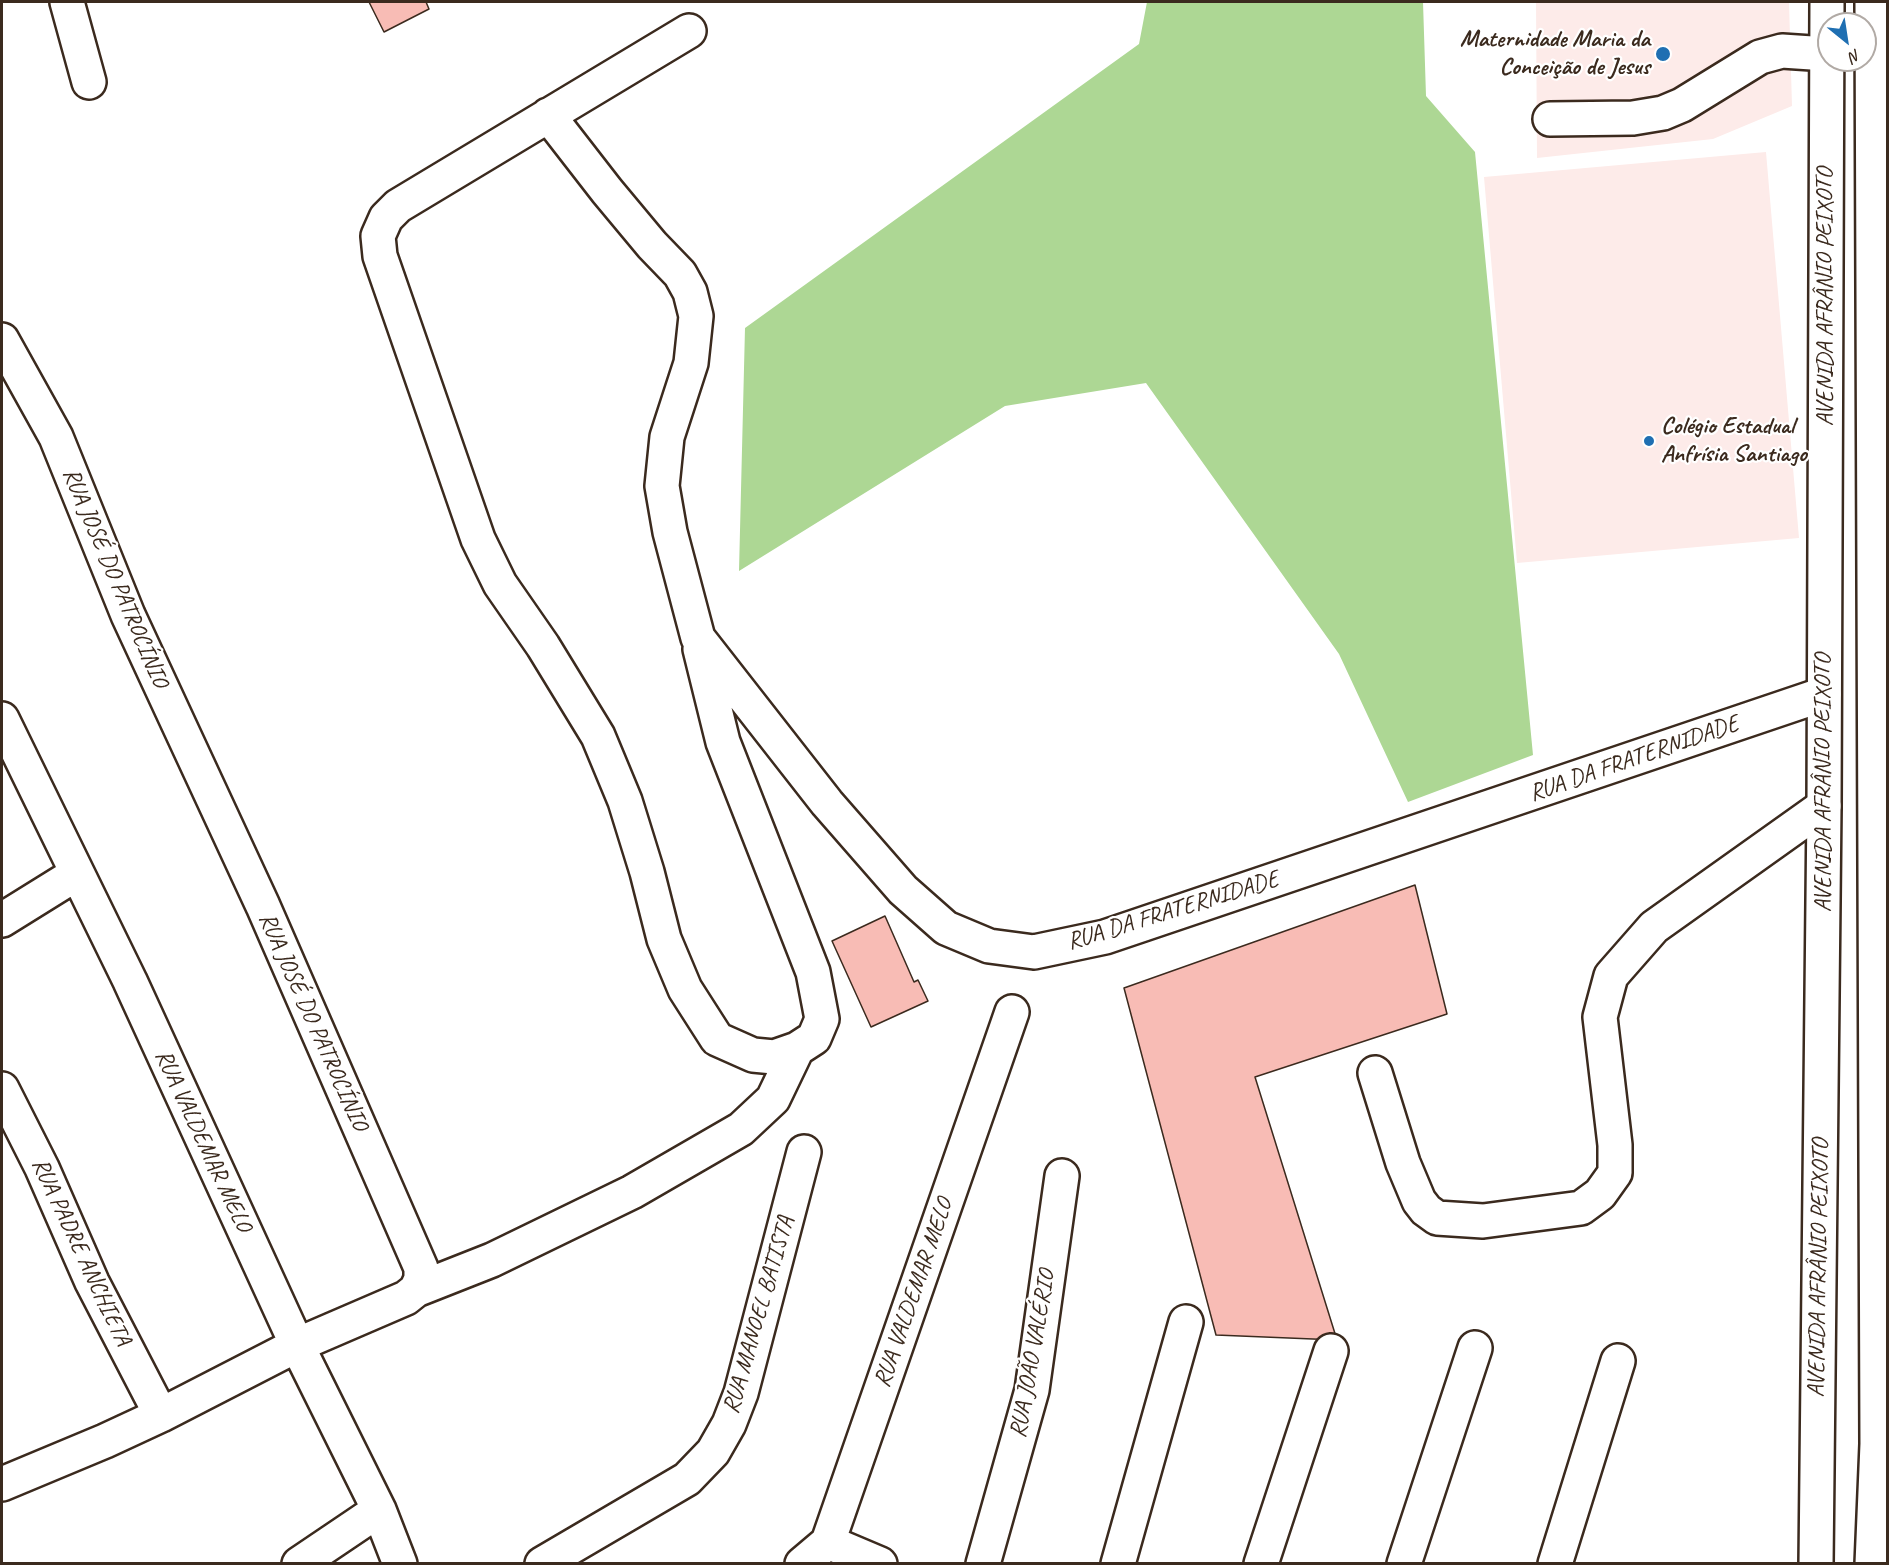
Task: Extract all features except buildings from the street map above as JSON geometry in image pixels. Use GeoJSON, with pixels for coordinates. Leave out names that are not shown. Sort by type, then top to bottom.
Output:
{"type":"FeatureCollection","features":[{"type":"Feature","properties":{"kind":"street"},"geometry":{"type":"LineString","coordinates":[[68,2],[88,82]]}},
{"type":"Feature","properties":{"kind":"street","name":"AVENIDA AFRÂNIO PEIXOTO"},"geometry":{"type":"LineString","coordinates":[[1872,2],[1877,1444],[1872,1563]]}},
{"type":"Feature","properties":{"kind":"street"},"geometry":{"type":"LineString","coordinates":[[689,31],[398,206],[387,218],[378,236],[380,256],[478,539],[500,584],[543,646],[598,736],[625,801],[647,872],[664,939],[685,989],[717,1039],[753,1055],[774,1057],[797,1049],[814,1038],[822,1019],[813,972],[723,741],[698,638]]}},
{"type":"Feature","properties":{"kind":"street"},"geometry":{"type":"LineString","coordinates":[[1550,119],[1633,118],[1663,113],[1682,105],[1760,57],[1782,51],[1817,53]]}},
{"type":"Feature","properties":{"kind":"street","name":"AVENIDA AFRÂNIO PEIXOTO"},"geometry":{"type":"LineString","coordinates":[[1816,1563],[1824,806],[1827,72]]}},
{"type":"Feature","properties":{"kind":"street","name":"RUA DA FRATERNIDADE"},"geometry":{"type":"LineString","coordinates":[[548,115],[652,245],[681,274],[690,292],[696,316],[691,363],[667,437],[662,486],[670,532],[698,638],[827,803],[903,890],[946,928],[989,946],[1034,952],[1105,937],[1824,694]]}},
{"type":"Feature","properties":{"kind":"street","name":"RUA JOSÉ DO PATROCÍNIO"},"geometry":{"type":"LineString","coordinates":[[2,340],[56,437],[128,615],[273,928],[421,1268],[421,1279],[416,1290]]}},
{"type":"Feature","properties":{"kind":"street","name":"RUA VALDEMAR MELO"},"geometry":{"type":"LineString","coordinates":[[2,719],[130,981],[297,1345],[379,1510],[400,1563]]}},
{"type":"Feature","properties":{"kind":"street"},"geometry":{"type":"LineString","coordinates":[[1375,1073],[1403,1163],[1419,1201],[1437,1218],[1483,1221],[1581,1208],[1600,1194],[1615,1173],[1615,1145],[1600,1017],[1611,976],[1654,927],[1824,806]]}},
{"type":"Feature","properties":{"kind":"street"},"geometry":{"type":"LineString","coordinates":[[2,920],[76,874]]}},
{"type":"Feature","properties":{"kind":"street","name":"RUA VALDEMAR MELO"},"geometry":{"type":"LineString","coordinates":[[828,1542],[1012,1012]]}},
{"type":"Feature","properties":{"kind":"street"},"geometry":{"type":"LineString","coordinates":[[2,1484],[105,1441],[297,1345],[406,1298],[416,1290],[492,1260],[632,1192],[741,1129],[773,1099],[797,1049]]}},
{"type":"Feature","properties":{"kind":"street","name":"RUA PADRE ANCHIETA"},"geometry":{"type":"LineString","coordinates":[[2,1089],[42,1168],[92,1282],[161,1415]]}},
{"type":"Feature","properties":{"kind":"street","name":"RUA MANOEL BATISTA"},"geometry":{"type":"LineString","coordinates":[[542,1563],[687,1479],[713,1452],[729,1424],[741,1393],[804,1152]]}},
{"type":"Feature","properties":{"kind":"street","name":"RUA JOÃO VALÉRIO"},"geometry":{"type":"LineString","coordinates":[[983,1563],[1032,1390],[1062,1176]]}},
{"type":"Feature","properties":{"kind":"street"},"geometry":{"type":"LineString","coordinates":[[1118,1563],[1186,1322]]}},
{"type":"Feature","properties":{"kind":"street"},"geometry":{"type":"LineString","coordinates":[[1404,1563],[1475,1348]]}},
{"type":"Feature","properties":{"kind":"street"},"geometry":{"type":"LineString","coordinates":[[1261,1563],[1331,1351]]}},
{"type":"Feature","properties":{"kind":"street"},"geometry":{"type":"LineString","coordinates":[[1555,1563],[1618,1361]]}},
{"type":"Feature","properties":{"kind":"street"},"geometry":{"type":"LineString","coordinates":[[299,1563],[379,1510]]}},
{"type":"Feature","properties":{"kind":"street"},"geometry":{"type":"LineString","coordinates":[[802,1563],[828,1542],[880,1563]]}},
{"type":"Feature","properties":{"kind":"shaded area","name":"Maternidade Maria da Conceição de Jesus"},"geometry":{"type":"Polygon","coordinates":[[[1536,2],[1789,2],[1792,106],[1713,139],[1537,158],[1536,2]]]}},
{"type":"Feature","properties":{"kind":"shaded area","name":"Colégio Estadual Anfrísia Santiago"},"geometry":{"type":"Polygon","coordinates":[[[1766,152],[1799,538],[1517,563],[1484,177],[1766,152]]]}},
{"type":"Feature","properties":{"kind":"green space"},"geometry":{"type":"Polygon","coordinates":[[[1147,2],[1423,2],[1426,96],[1475,152],[1533,755],[1408,802],[1339,654],[1146,383],[1005,406],[739,571],[745,328],[1139,44],[1147,2]]]}},
{"type":"Feature","properties":{"kind":"place","name":"Maternidade Maria da Conceição de Jesus"},"geometry":{"type":"Point","coordinates":[1663,54]}},
{"type":"Feature","properties":{"kind":"place","name":"Colégio Estadual Anfrísia Santiago"},"geometry":{"type":"Point","coordinates":[1649,441]}}]}
